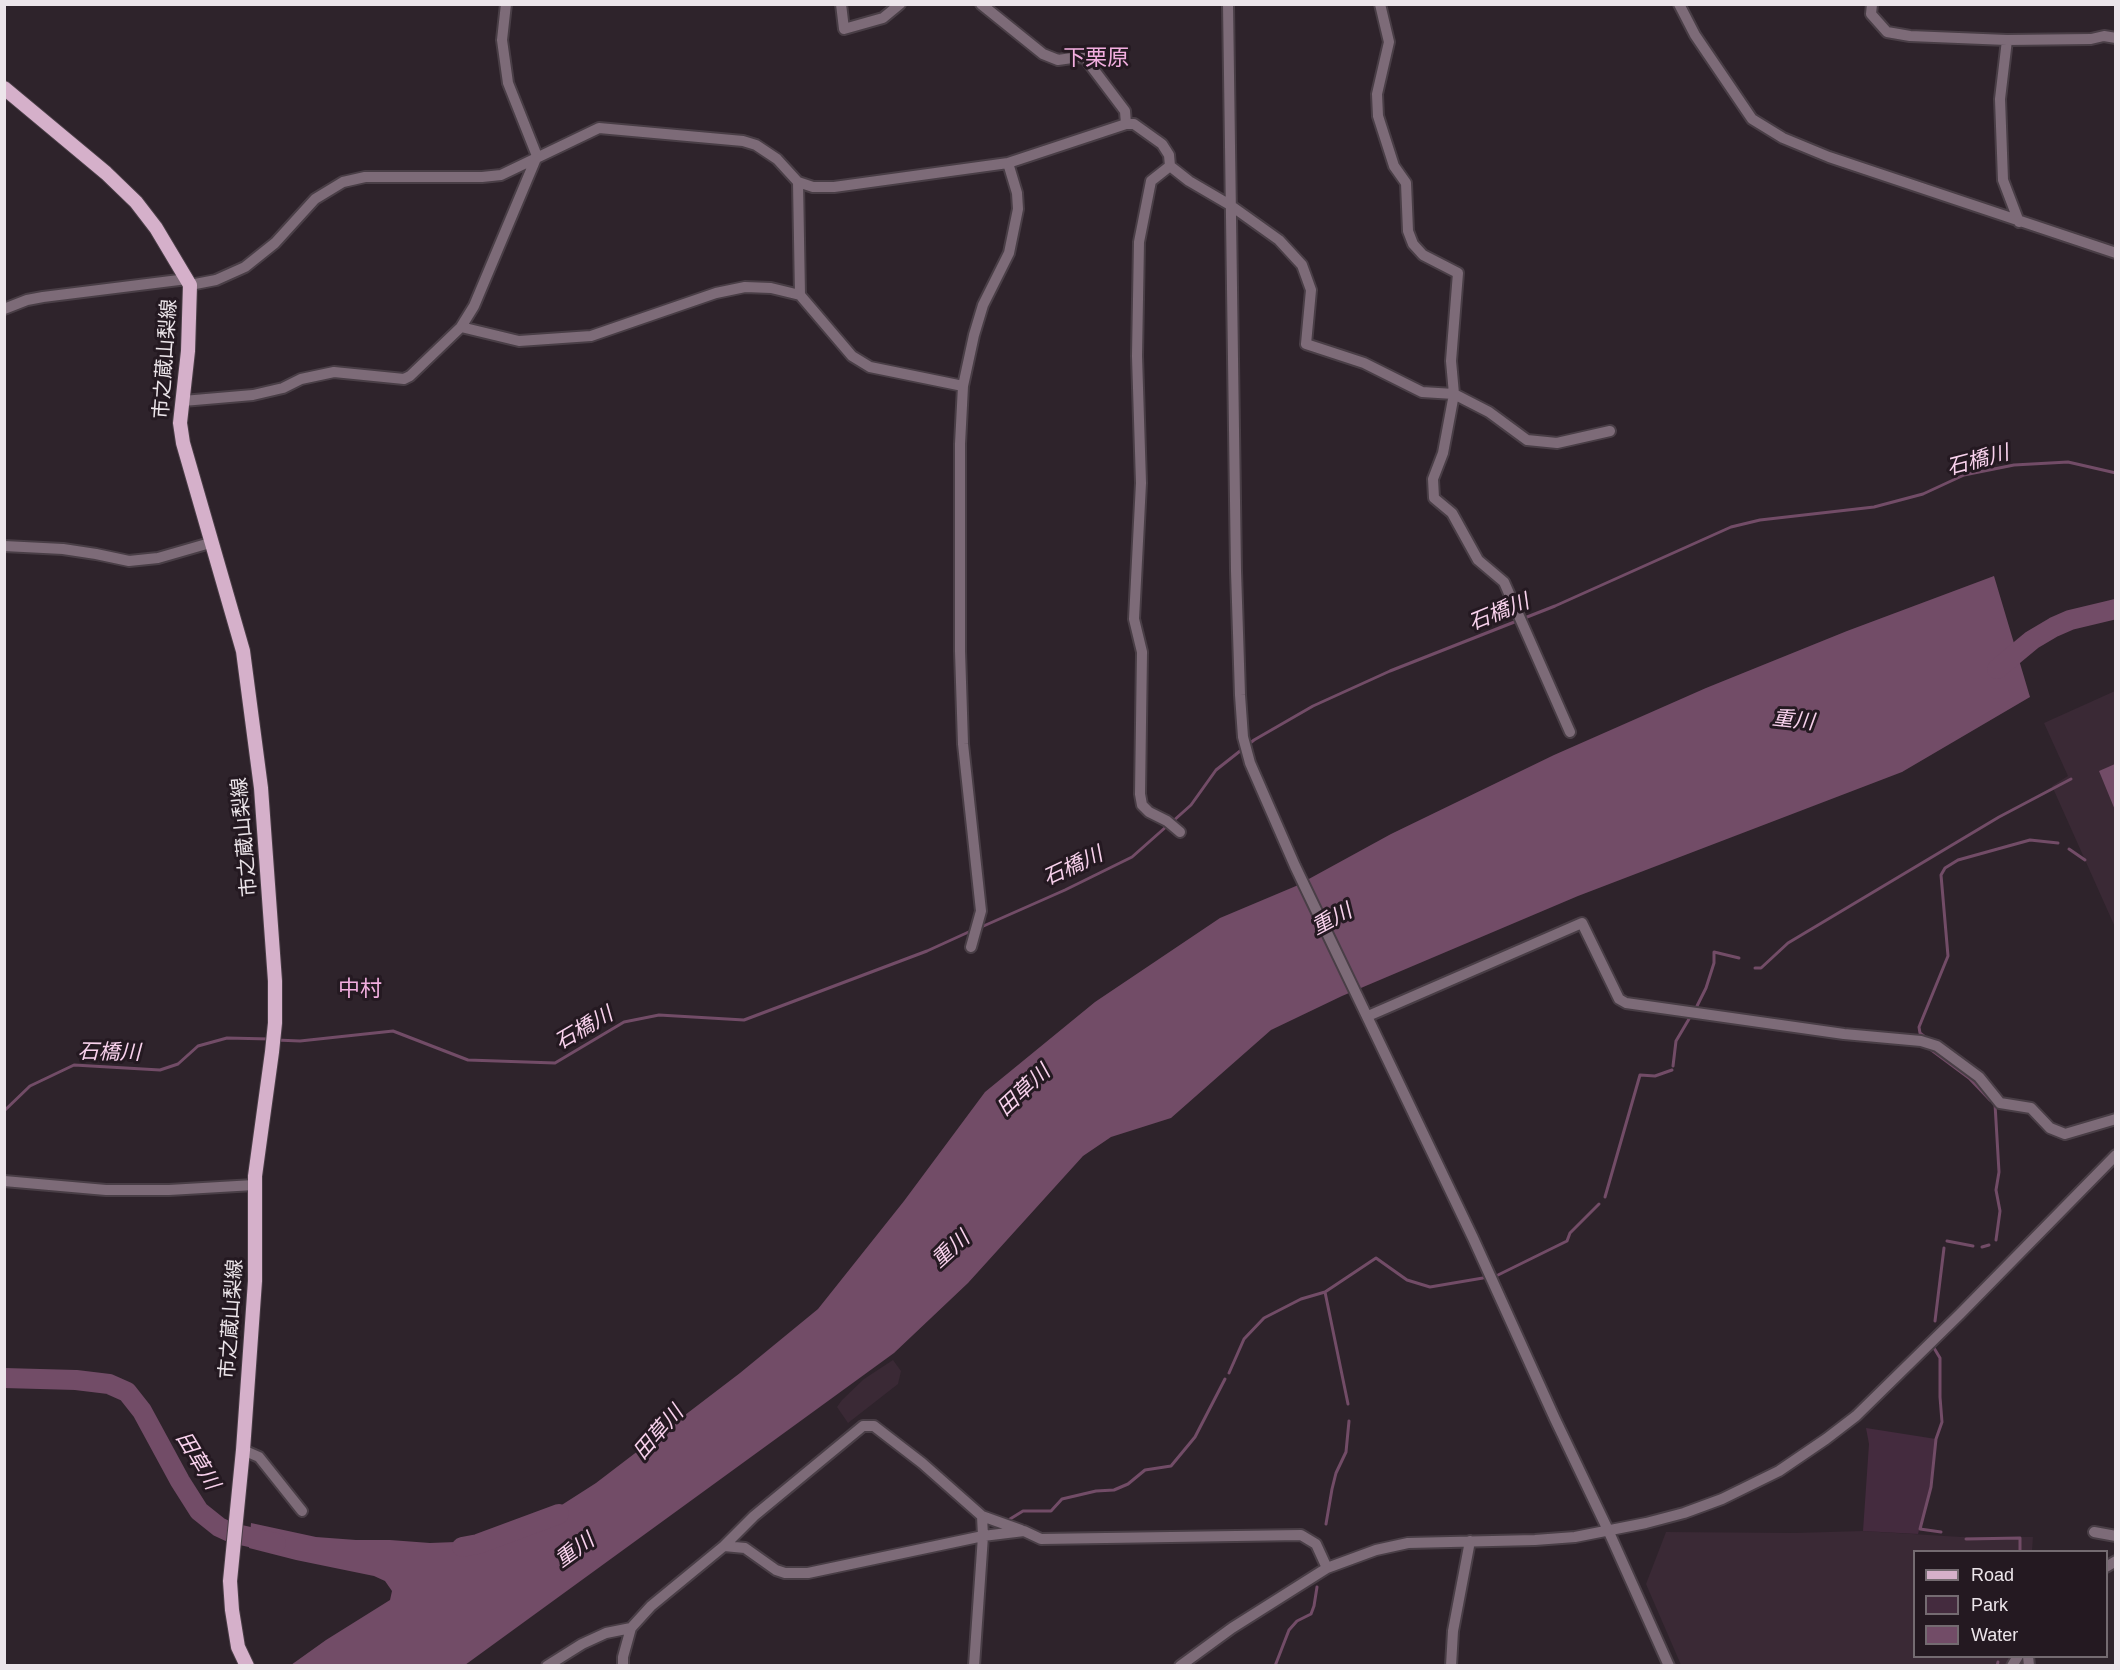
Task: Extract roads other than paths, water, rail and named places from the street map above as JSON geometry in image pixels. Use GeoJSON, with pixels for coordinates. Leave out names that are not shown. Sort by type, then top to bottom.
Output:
{"type":"FeatureCollection","features":[{"type":"Feature","properties":{"kind":"main road","name":"市之蔵山梨線"},"geometry":{"type":"LineString","coordinates":[[4,88],[106,173],[136,202],[156,228],[188,282],[188,351],[180,423],[183,443],[210,543],[243,651],[261,788],[275,1000],[273,1041],[255,1185],[255,1281],[243,1450],[230,1581],[238,1647],[247,1665]]}},
{"type":"Feature","properties":{"kind":"street"},"geometry":{"type":"LineString","coordinates":[[183,400],[253,395],[283,388],[301,379],[334,372],[404,379],[410,376],[461,327],[474,306],[537,156],[508,83],[502,40],[506,4]]}},
{"type":"Feature","properties":{"kind":"street"},"geometry":{"type":"LineString","coordinates":[[841,4],[844,29],[883,18],[900,4]]}},
{"type":"Feature","properties":{"kind":"street"},"geometry":{"type":"LineString","coordinates":[[981,4],[1043,54],[1058,60],[1085,58],[1125,111],[1126,124]]}},
{"type":"Feature","properties":{"kind":"street"},"geometry":{"type":"LineString","coordinates":[[1228,4],[1236,571],[1243,737],[1250,764],[1295,866],[1473,1238],[1554,1419],[1608,1530],[1669,1665]]}},
{"type":"Feature","properties":{"kind":"street"},"geometry":{"type":"LineString","coordinates":[[1380,4],[1389,42],[1377,94],[1378,116],[1394,166],[1406,183],[1408,231],[1413,244],[1423,255],[1458,273],[1451,361],[1454,394],[1443,453],[1433,479],[1434,498],[1452,513],[1478,560],[1504,582],[1570,732]]}},
{"type":"Feature","properties":{"kind":"street"},"geometry":{"type":"LineString","coordinates":[[1678,4],[1695,34],[1752,119],[1783,138],[1829,157],[2115,253]]}},
{"type":"Feature","properties":{"kind":"street"},"geometry":{"type":"LineString","coordinates":[[1872,4],[1871,14],[1887,32],[1910,36],[2007,40],[2091,39],[2104,36],[2115,38]]}},
{"type":"Feature","properties":{"kind":"street"},"geometry":{"type":"LineString","coordinates":[[2007,40],[2000,99],[2002,180],[2019,222]]}},
{"type":"Feature","properties":{"kind":"street"},"geometry":{"type":"LineString","coordinates":[[4,309],[43,297],[216,280],[245,267],[275,243],[315,199],[343,182],[365,177],[501,175],[598,128],[743,141],[756,145],[777,159],[798,182],[813,187],[834,187],[1008,163],[1126,124],[1134,124],[1162,144],[1169,155],[1170,166],[1279,240],[1302,265],[1311,290],[1306,344],[1364,363],[1422,393],[1454,394],[1489,412],[1527,440],[1557,443],[1610,431]]}},
{"type":"Feature","properties":{"kind":"street"},"geometry":{"type":"LineString","coordinates":[[971,946],[981,911],[963,744],[960,444],[963,386],[974,335],[983,305],[1009,253],[1018,209],[1017,193],[1008,163]]}},
{"type":"Feature","properties":{"kind":"street"},"geometry":{"type":"LineString","coordinates":[[1170,166],[1150,181],[1139,242],[1137,356],[1141,483],[1134,619],[1142,652],[1140,794],[1142,805],[1149,812],[1180,831]]}},
{"type":"Feature","properties":{"kind":"street"},"geometry":{"type":"LineString","coordinates":[[798,182],[800,295]]}},
{"type":"Feature","properties":{"kind":"street"},"geometry":{"type":"LineString","coordinates":[[461,327],[519,341],[591,336],[612,331],[716,293],[745,287],[771,288],[800,295],[852,356],[870,367],[963,386]]}},
{"type":"Feature","properties":{"kind":"street"},"geometry":{"type":"LineString","coordinates":[[4,546],[63,549],[129,561],[158,558],[210,543]]}},
{"type":"Feature","properties":{"kind":"street"},"geometry":{"type":"LineString","coordinates":[[1368,1016],[1582,923],[1619,999],[1626,1003],[1845,1034],[1921,1041],[1937,1046],[1979,1077],[2000,1103],[2031,1108],[2050,1128],[2065,1134],[2115,1119]]}},
{"type":"Feature","properties":{"kind":"street"},"geometry":{"type":"LineString","coordinates":[[1180,1665],[1232,1628],[1327,1568],[1376,1550],[1408,1543],[1575,1537],[1684,1513],[1722,1499],[1779,1471],[1827,1439],[1873,1400],[2115,1155]]}},
{"type":"Feature","properties":{"kind":"street"},"geometry":{"type":"LineString","coordinates":[[4,1181],[106,1191],[255,1185]]}},
{"type":"Feature","properties":{"kind":"street"},"geometry":{"type":"LineString","coordinates":[[623,1665],[631,1629],[651,1606],[724,1546],[754,1516],[863,1426],[874,1426],[882,1432],[922,1463],[982,1516],[1041,1539],[1301,1535],[1317,1544],[1327,1568]]}},
{"type":"Feature","properties":{"kind":"street"},"geometry":{"type":"LineString","coordinates":[[243,1450],[259,1457],[302,1511]]}},
{"type":"Feature","properties":{"kind":"street"},"geometry":{"type":"LineString","coordinates":[[974,1665],[983,1536],[982,1516]]}},
{"type":"Feature","properties":{"kind":"street"},"geometry":{"type":"LineString","coordinates":[[724,1546],[745,1548],[784,1573],[808,1573],[983,1536],[1024,1531]]}},
{"type":"Feature","properties":{"kind":"street"},"geometry":{"type":"LineString","coordinates":[[2094,1532],[2115,1536]]}},
{"type":"Feature","properties":{"kind":"street"},"geometry":{"type":"LineString","coordinates":[[1451,1665],[1453,1631],[1470,1540]]}},
{"type":"Feature","properties":{"kind":"street"},"geometry":{"type":"LineString","coordinates":[[547,1665],[606,1634],[631,1629]]}},
{"type":"Feature","properties":{"kind":"water"},"geometry":{"type":"Polygon","coordinates":[[[1994,576],[2030,697],[1902,772],[1578,896],[1342,996],[1271,1030],[1171,1118],[1111,1137],[1083,1156],[968,1283],[894,1353],[465,1665],[291,1665],[390,1600],[392,1591],[385,1581],[374,1576],[249,1548],[251,1523],[316,1537],[356,1540],[430,1543],[507,1540],[596,1483],[740,1373],[818,1309],[904,1201],[985,1092],[1095,1002],[1220,918],[1296,886],[1391,834],[1554,755],[1706,688],[1847,631],[1994,576]]]}},
{"type":"Feature","properties":{"kind":"water"},"geometry":{"type":"Polygon","coordinates":[[[2115,764],[2115,810],[2099,771],[2115,764]]]}},
{"type":"Feature","properties":{"kind":"waterway","name":"石橋川"},"geometry":{"type":"LineString","coordinates":[[1172,822],[1191,805],[1216,770],[1254,740],[1313,706],[1390,671],[1555,606],[1731,527],[1760,520],[1874,507],[1923,494],[1964,475],[2014,465],[2068,462],[2116,473]]}},
{"type":"Feature","properties":{"kind":"waterway","name":"重川"},"geometry":{"type":"LineString","coordinates":[[1997,669],[2032,640],[2054,627],[2070,620],[2116,609]]}},
{"type":"Feature","properties":{"kind":"waterway"},"geometry":{"type":"LineString","coordinates":[[1755,968],[1761,968],[1788,943],[1999,817],[2071,779]]}},
{"type":"Feature","properties":{"kind":"waterway","name":"石橋川"},"geometry":{"type":"LineString","coordinates":[[979,928],[1132,857],[1167,826]]}},
{"type":"Feature","properties":{"kind":"waterway"},"geometry":{"type":"LineString","coordinates":[[1925,1037],[1920,1033],[1919,1027],[1948,956],[1941,875],[1945,868],[1958,860],[2030,840],[2058,843]]}},
{"type":"Feature","properties":{"kind":"waterway"},"geometry":{"type":"LineString","coordinates":[[2069,849],[2085,860]]}},
{"type":"Feature","properties":{"kind":"waterway","name":"石橋川"},"geometry":{"type":"LineString","coordinates":[[276,1040],[300,1041],[393,1031],[468,1060],[555,1063],[624,1022],[659,1015],[744,1020],[927,951],[973,930]]}},
{"type":"Feature","properties":{"kind":"waterway"},"geometry":{"type":"LineString","coordinates":[[1697,1006],[1714,963],[1714,952],[1739,958]]}},
{"type":"Feature","properties":{"kind":"waterway"},"geometry":{"type":"LineString","coordinates":[[1673,1066],[1676,1041],[1689,1019]]}},
{"type":"Feature","properties":{"kind":"waterway","name":"石橋川"},"geometry":{"type":"LineString","coordinates":[[4,1111],[30,1086],[74,1065],[160,1070],[178,1064],[198,1046],[227,1038],[270,1039]]}},
{"type":"Feature","properties":{"kind":"waterway"},"geometry":{"type":"LineString","coordinates":[[1930,1049],[1969,1078],[1990,1100]]}},
{"type":"Feature","properties":{"kind":"waterway"},"geometry":{"type":"LineString","coordinates":[[1605,1197],[1640,1075],[1655,1076],[1672,1070]]}},
{"type":"Feature","properties":{"kind":"waterway"},"geometry":{"type":"LineString","coordinates":[[1995,1104],[1999,1172],[1996,1190],[2000,1211],[1996,1240]]}},
{"type":"Feature","properties":{"kind":"waterway"},"geometry":{"type":"LineString","coordinates":[[1498,1275],[1567,1241],[1570,1233],[1599,1204]]}},
{"type":"Feature","properties":{"kind":"waterway"},"geometry":{"type":"LineString","coordinates":[[1947,1241],[1973,1246]]}},
{"type":"Feature","properties":{"kind":"waterway"},"geometry":{"type":"LineString","coordinates":[[1982,1247],[1989,1245]]}},
{"type":"Feature","properties":{"kind":"waterway"},"geometry":{"type":"LineString","coordinates":[[1935,1321],[1944,1248]]}},
{"type":"Feature","properties":{"kind":"waterway"},"geometry":{"type":"LineString","coordinates":[[1348,1404],[1325,1292],[1376,1258],[1407,1280],[1430,1287],[1483,1278]]}},
{"type":"Feature","properties":{"kind":"waterway"},"geometry":{"type":"LineString","coordinates":[[1229,1373],[1244,1339],[1264,1318],[1301,1299],[1325,1292]]}},
{"type":"Feature","properties":{"kind":"waterway"},"geometry":{"type":"LineString","coordinates":[[1934,1348],[1940,1358],[1942,1422],[1936,1439],[1931,1487],[1920,1529],[1941,1532]]}},
{"type":"Feature","properties":{"kind":"waterway","name":"田草川"},"geometry":{"type":"LineString","coordinates":[[4,1378],[76,1380],[109,1384],[127,1392],[142,1411],[199,1511],[219,1527],[232,1533],[276,1543]]}},
{"type":"Feature","properties":{"kind":"waterway"},"geometry":{"type":"LineString","coordinates":[[1010,1519],[1023,1511],[1051,1511],[1062,1499],[1096,1491],[1114,1490],[1128,1484],[1145,1470],[1171,1466],[1195,1437],[1225,1379]]}},
{"type":"Feature","properties":{"kind":"waterway"},"geometry":{"type":"LineString","coordinates":[[1326,1524],[1336,1473],[1346,1452],[1349,1421]]}},
{"type":"Feature","properties":{"kind":"waterway","name":"田草川"},"geometry":{"type":"LineString","coordinates":[[462,1547],[478,1544],[559,1514]]}},
{"type":"Feature","properties":{"kind":"waterway"},"geometry":{"type":"LineString","coordinates":[[1966,1539],[2020,1538],[2020,1550]]}},
{"type":"Feature","properties":{"kind":"waterway"},"geometry":{"type":"LineString","coordinates":[[1275,1666],[1289,1630],[1297,1621],[1311,1614],[1317,1587]]}},
{"type":"Feature","properties":{"kind":"waterway"},"geometry":{"type":"LineString","coordinates":[[1997,1666],[1998,1662]]}},
{"type":"Feature","properties":{"kind":"district","name":"下栗原"},"geometry":{"type":"Point","coordinates":[1096,59]}},
{"type":"Feature","properties":{"kind":"district","name":"中村"},"geometry":{"type":"Point","coordinates":[360,990]}}]}
